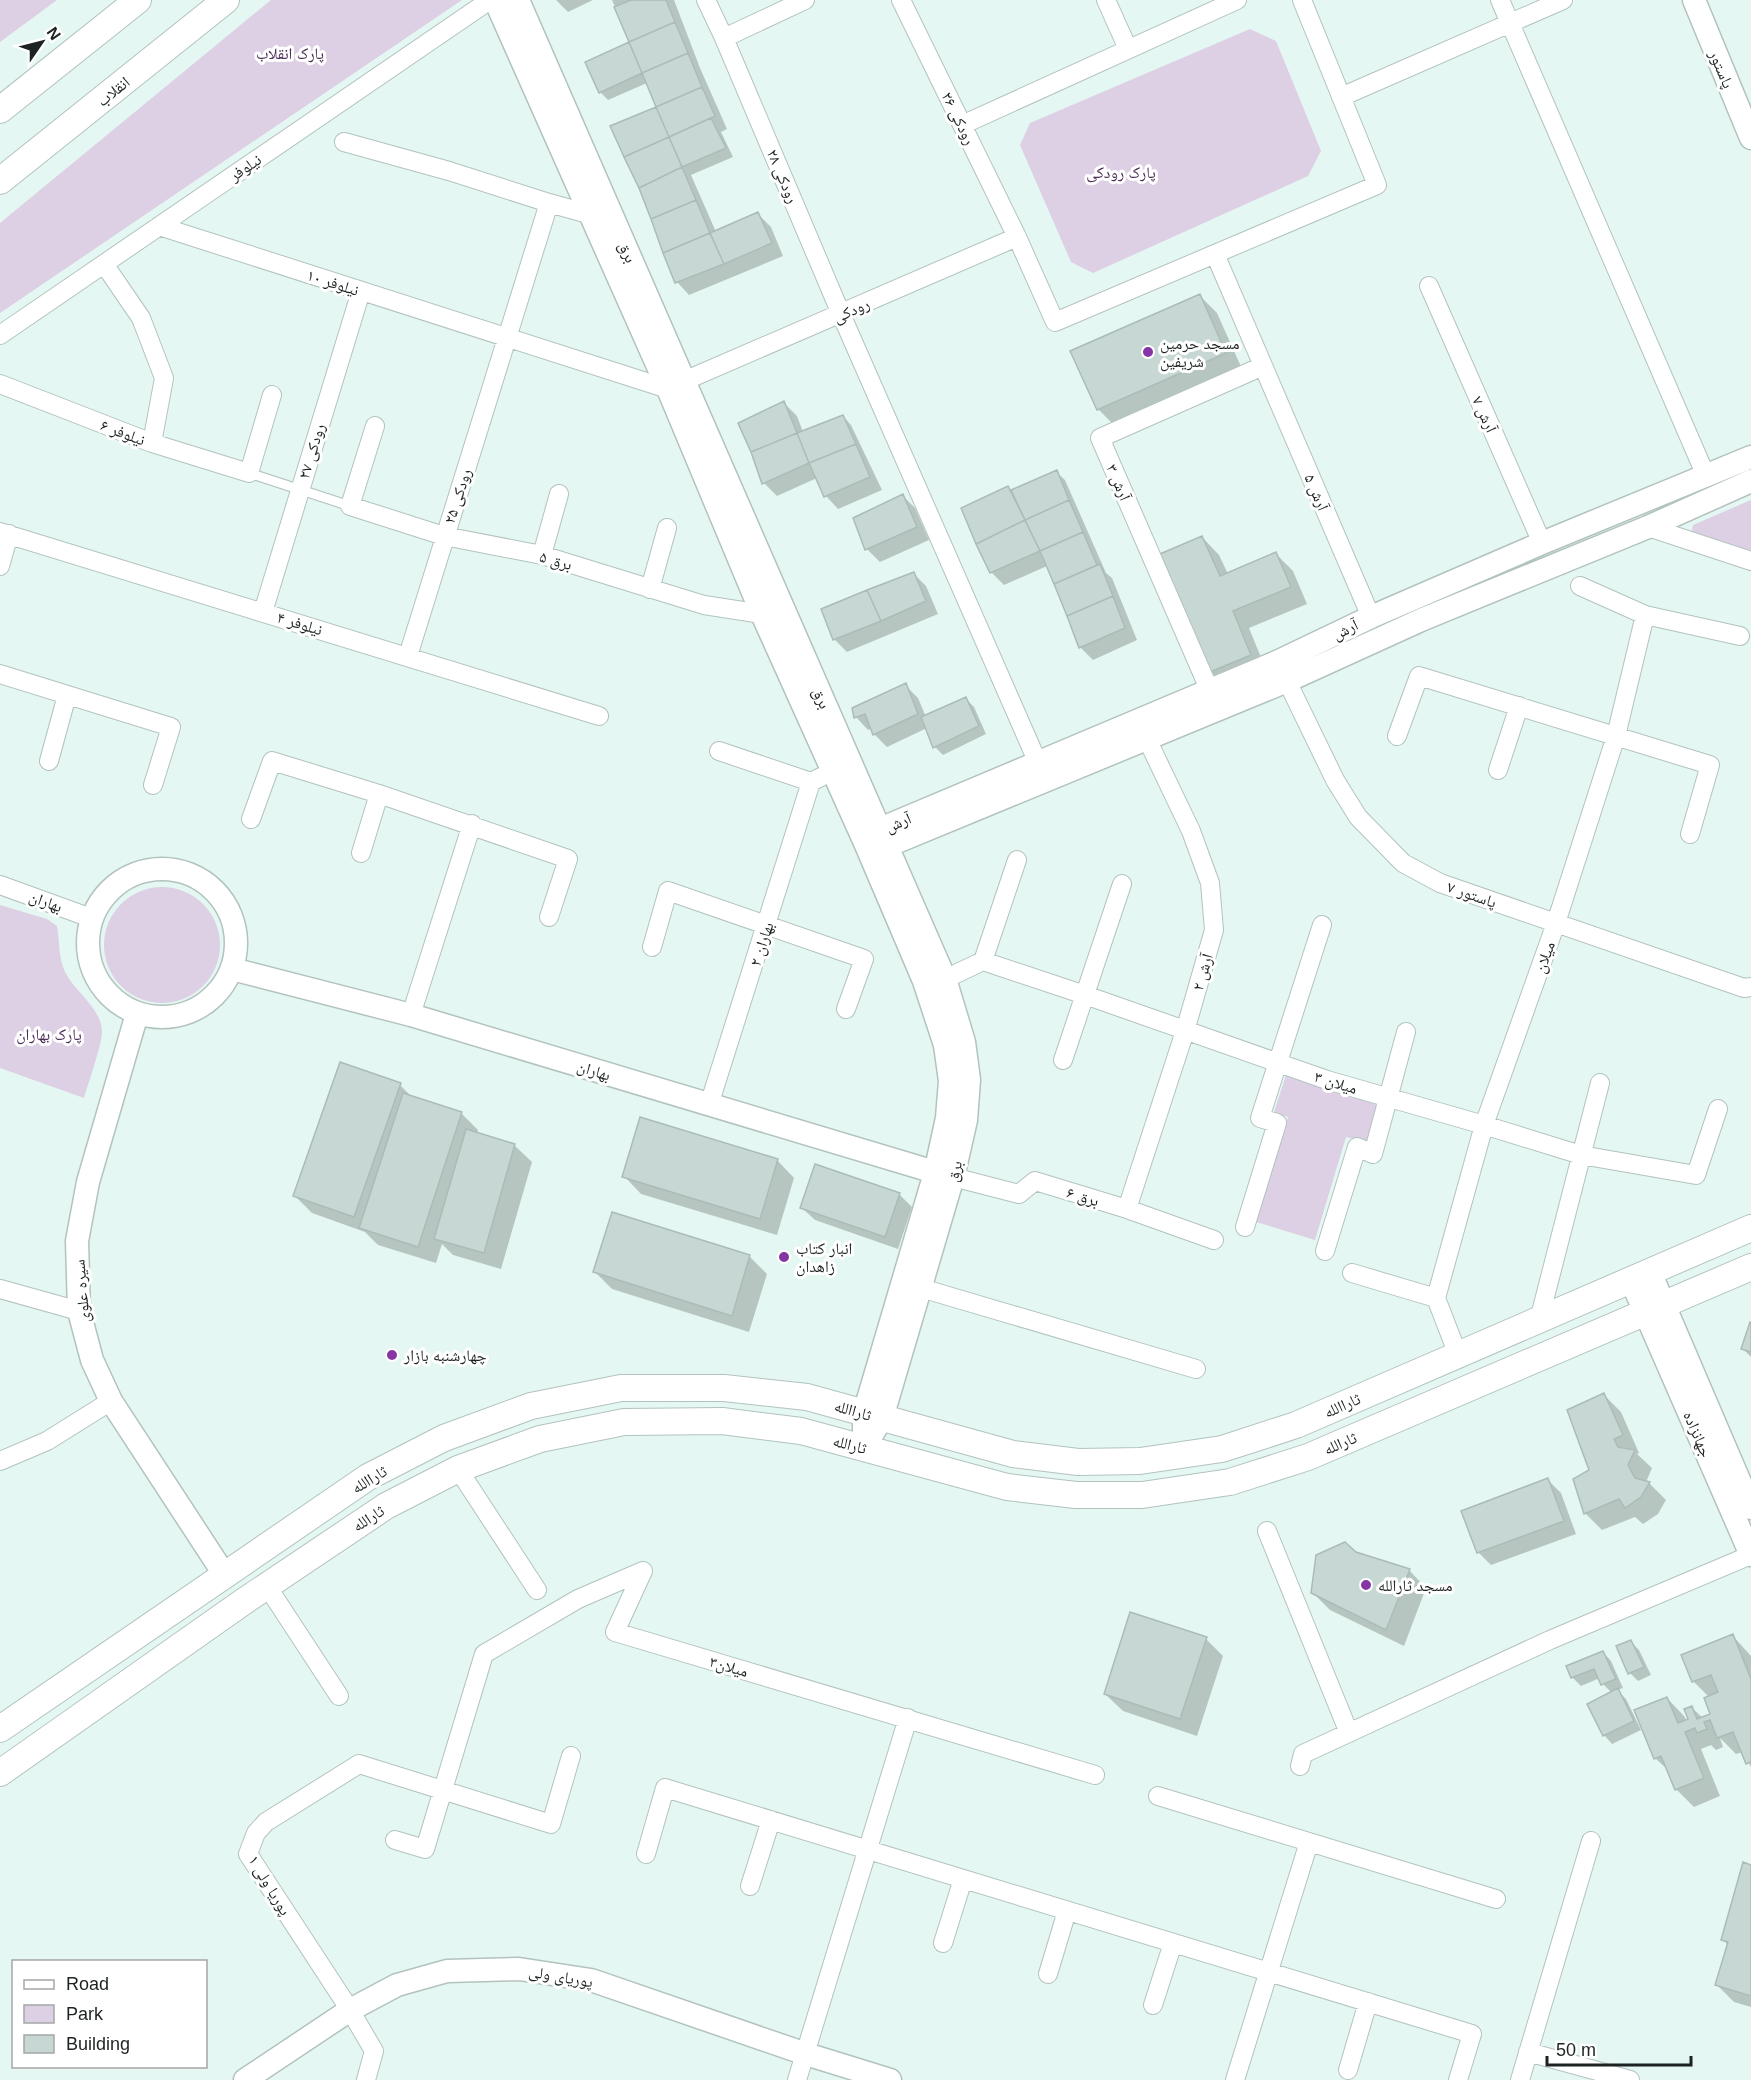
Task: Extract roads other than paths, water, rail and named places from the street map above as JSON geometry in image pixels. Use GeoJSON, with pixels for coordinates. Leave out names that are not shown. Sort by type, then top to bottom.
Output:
{"type":"FeatureCollection","features":[{"type":"Feature","properties":{"kind":"main road"},"geometry":{"type":"LineString","coordinates":[[0,110],[138,0]]}},
{"type":"Feature","properties":{"kind":"main road","name":"انقلاب"},"geometry":{"type":"LineString","coordinates":[[0,181],[226,0]]}},
{"type":"Feature","properties":{"kind":"main road","name":"ثاراالله"},"geometry":{"type":"LineString","coordinates":[[0,1729],[368,1477],[444,1438],[531,1406],[621,1388],[724,1388],[807,1397],[1013,1454],[1078,1462],[1140,1461],[1222,1449],[1296,1425],[1751,1228]]}},
{"type":"Feature","properties":{"kind":"main road","name":"ثارالله"},"geometry":{"type":"LineString","coordinates":[[0,1773],[243,1602],[386,1506],[458,1469],[540,1438],[624,1422],[722,1421],[801,1431],[1007,1487],[1076,1495],[1142,1495],[1230,1482],[1308,1457],[1751,1267]]}},
{"type":"Feature","properties":{"kind":"main road"},"geometry":{"type":"LineString","coordinates":[[224,1574],[243,1602]]}},
{"type":"Feature","properties":{"kind":"street","name":"برق"},"geometry":{"type":"LineString","coordinates":[[493,0],[592,215],[676,385],[762,614],[834,770],[878,840],[945,1045],[950,1081],[944,1175],[921,1288],[873,1416]]}},
{"type":"Feature","properties":{"kind":"street","name":"نیلوفر"},"geometry":{"type":"LineString","coordinates":[[0,335],[493,0]]}},
{"type":"Feature","properties":{"kind":"street","name":"برق"},"geometry":{"type":"LineString","coordinates":[[518,0],[676,385],[878,840],[945,979],[964,1042],[969,1080],[966,1120],[944,1175],[873,1416]]}},
{"type":"Feature","properties":{"kind":"street","name":"رودکی ۲۸"},"geometry":{"type":"LineString","coordinates":[[706,0],[1038,763]]}},
{"type":"Feature","properties":{"kind":"street"},"geometry":{"type":"LineString","coordinates":[[724,38],[806,0]]}},
{"type":"Feature","properties":{"kind":"street","name":"رودکی ۲۶"},"geometry":{"type":"LineString","coordinates":[[901,0],[1017,237],[1055,322],[1215,254]]}},
{"type":"Feature","properties":{"kind":"street"},"geometry":{"type":"LineString","coordinates":[[1106,0],[1128,50]]}},
{"type":"Feature","properties":{"kind":"street"},"geometry":{"type":"LineString","coordinates":[[962,125],[1237,0]]}},
{"type":"Feature","properties":{"kind":"street"},"geometry":{"type":"LineString","coordinates":[[1215,254],[1377,185],[1302,0]]}},
{"type":"Feature","properties":{"kind":"street"},"geometry":{"type":"LineString","coordinates":[[1500,0],[1706,476]]}},
{"type":"Feature","properties":{"kind":"street"},"geometry":{"type":"LineString","coordinates":[[1341,97],[1563,0]]}},
{"type":"Feature","properties":{"kind":"street","name":"پاستور"},"geometry":{"type":"LineString","coordinates":[[1694,0],[1751,138]]}},
{"type":"Feature","properties":{"kind":"street"},"geometry":{"type":"LineString","coordinates":[[344,141],[592,215]]}},
{"type":"Feature","properties":{"kind":"street","name":"رودکی ۲۵"},"geometry":{"type":"LineString","coordinates":[[408,656],[549,203]]}},
{"type":"Feature","properties":{"kind":"street","name":"نیلوفر ۱۰"},"geometry":{"type":"LineString","coordinates":[[159,226],[507,338],[676,385]]}},
{"type":"Feature","properties":{"kind":"street","name":"رودکی"},"geometry":{"type":"LineString","coordinates":[[676,385],[1017,237]]}},
{"type":"Feature","properties":{"kind":"street","name":"آرش ۵"},"geometry":{"type":"LineString","coordinates":[[1215,254],[1371,617]]}},
{"type":"Feature","properties":{"kind":"street"},"geometry":{"type":"LineString","coordinates":[[104,264],[141,318],[164,378],[152,443]]}},
{"type":"Feature","properties":{"kind":"street","name":"آرش ۷"},"geometry":{"type":"LineString","coordinates":[[1429,286],[1542,543]]}},
{"type":"Feature","properties":{"kind":"street","name":"رودکی ۲۷"},"geometry":{"type":"LineString","coordinates":[[262,612],[361,291]]}},
{"type":"Feature","properties":{"kind":"street","name":"آرش ۳"},"geometry":{"type":"LineString","coordinates":[[1209,689],[1100,438],[1263,366]]}},
{"type":"Feature","properties":{"kind":"street","name":"نیلوفر ۶"},"geometry":{"type":"LineString","coordinates":[[0,384],[152,443],[249,473]]}},
{"type":"Feature","properties":{"kind":"street"},"geometry":{"type":"LineString","coordinates":[[249,473],[272,395]]}},
{"type":"Feature","properties":{"kind":"street"},"geometry":{"type":"LineString","coordinates":[[350,506],[375,426]]}},
{"type":"Feature","properties":{"kind":"street","name":"آرش"},"geometry":{"type":"LineString","coordinates":[[878,840],[1038,763],[1142,730],[1209,689],[1283,671],[1371,617],[1542,543],[1751,457]]}},
{"type":"Feature","properties":{"kind":"street","name":"آرش"},"geometry":{"type":"LineString","coordinates":[[878,840],[1283,671],[1432,616],[1648,527],[1751,481]]}},
{"type":"Feature","properties":{"kind":"street"},"geometry":{"type":"LineString","coordinates":[[542,555],[559,494]]}},
{"type":"Feature","properties":{"kind":"street","name":"برق ۵"},"geometry":{"type":"LineString","coordinates":[[350,506],[444,536],[542,555],[704,605],[762,614]]}},
{"type":"Feature","properties":{"kind":"street"},"geometry":{"type":"LineString","coordinates":[[1648,527],[1751,561]]}},
{"type":"Feature","properties":{"kind":"street"},"geometry":{"type":"LineString","coordinates":[[650,589],[667,528]]}},
{"type":"Feature","properties":{"kind":"street"},"geometry":{"type":"LineString","coordinates":[[0,566],[5,533]]}},
{"type":"Feature","properties":{"kind":"street","name":"نیلوفر ۴"},"geometry":{"type":"LineString","coordinates":[[5,533],[599,716]]}},
{"type":"Feature","properties":{"kind":"street"},"geometry":{"type":"LineString","coordinates":[[1580,585],[1645,615],[1740,636]]}},
{"type":"Feature","properties":{"kind":"street","name":"میلان"},"geometry":{"type":"LineString","coordinates":[[1436,1298],[1484,1125],[1556,923],[1616,736],[1645,615]]}},
{"type":"Feature","properties":{"kind":"street","name":"پاستور ۷"},"geometry":{"type":"LineString","coordinates":[[1283,671],[1341,789],[1358,817],[1403,863],[1440,883],[1744,988],[1751,987]]}},
{"type":"Feature","properties":{"kind":"street"},"geometry":{"type":"LineString","coordinates":[[0,674],[171,728],[153,785]]}},
{"type":"Feature","properties":{"kind":"street"},"geometry":{"type":"LineString","coordinates":[[1397,736],[1419,676],[1710,765],[1690,834]]}},
{"type":"Feature","properties":{"kind":"street"},"geometry":{"type":"LineString","coordinates":[[49,761],[67,695]]}},
{"type":"Feature","properties":{"kind":"street"},"geometry":{"type":"LineString","coordinates":[[1498,770],[1519,706]]}},
{"type":"Feature","properties":{"kind":"street","name":"آرش ۲"},"geometry":{"type":"LineString","coordinates":[[1127,1209],[1185,1031],[1214,930],[1210,883],[1191,831],[1142,730]]}},
{"type":"Feature","properties":{"kind":"street"},"geometry":{"type":"LineString","coordinates":[[719,751],[811,782],[834,770]]}},
{"type":"Feature","properties":{"kind":"street"},"geometry":{"type":"LineString","coordinates":[[251,819],[272,761],[379,794],[568,859],[549,916]]}},
{"type":"Feature","properties":{"kind":"street","name":"بهاران ۲"},"geometry":{"type":"LineString","coordinates":[[710,1105],[811,782]]}},
{"type":"Feature","properties":{"kind":"street"},"geometry":{"type":"LineString","coordinates":[[361,853],[379,794]]}},
{"type":"Feature","properties":{"kind":"street"},"geometry":{"type":"LineString","coordinates":[[411,1015],[472,825]]}},
{"type":"Feature","properties":{"kind":"street"},"geometry":{"type":"LineString","coordinates":[[945,979],[983,962],[1017,860]]}},
{"type":"Feature","properties":{"kind":"street"},"geometry":{"type":"LineString","coordinates":[[164,869],[187,873],[207,884],[224,902],[234,922],[237,946],[232,969],[221,989],[204,1005],[183,1015],[160,1018],[137,1014],[116,1002],[100,985],[90,964],[87,941],[92,918],[103,897],[120,881],[141,871],[164,869]]}},
{"type":"Feature","properties":{"kind":"street"},"geometry":{"type":"LineString","coordinates":[[1063,1060],[1122,884]]}},
{"type":"Feature","properties":{"kind":"street","name":"بهاران"},"geometry":{"type":"LineString","coordinates":[[0,885],[92,918]]}},
{"type":"Feature","properties":{"kind":"street"},"geometry":{"type":"LineString","coordinates":[[652,947],[668,891],[864,959],[846,1009]]}},
{"type":"Feature","properties":{"kind":"street"},"geometry":{"type":"LineString","coordinates":[[1245,1227],[1277,1122],[1260,1118],[1322,925]]}},
{"type":"Feature","properties":{"kind":"street","name":"میلان ۳"},"geometry":{"type":"LineString","coordinates":[[983,962],[1085,995],[1276,1064],[1581,1155],[1696,1175],[1718,1109]]}},
{"type":"Feature","properties":{"kind":"street","name":"بهاران"},"geometry":{"type":"LineString","coordinates":[[232,969],[411,1015],[944,1175]]}},
{"type":"Feature","properties":{"kind":"street","name":"سیره علوی"},"geometry":{"type":"LineString","coordinates":[[137,1014],[88,1182],[77,1241],[79,1311],[92,1360],[111,1401],[224,1574]]}},
{"type":"Feature","properties":{"kind":"street"},"geometry":{"type":"LineString","coordinates":[[1325,1251],[1357,1147],[1373,1154],[1406,1032]]}},
{"type":"Feature","properties":{"kind":"street"},"geometry":{"type":"LineString","coordinates":[[1539,1320],[1600,1083]]}},
{"type":"Feature","properties":{"kind":"street","name":"برق ۶"},"geometry":{"type":"LineString","coordinates":[[944,1175],[1019,1194],[1035,1181],[1127,1209],[1214,1240]]}},
{"type":"Feature","properties":{"kind":"street"},"geometry":{"type":"LineString","coordinates":[[1352,1273],[1436,1298],[1458,1355]]}},
{"type":"Feature","properties":{"kind":"street","name":"جهانزاده"},"geometry":{"type":"LineString","coordinates":[[1640,1276],[1668,1340],[1751,1555]]}},
{"type":"Feature","properties":{"kind":"street"},"geometry":{"type":"LineString","coordinates":[[921,1288],[1196,1369]]}},
{"type":"Feature","properties":{"kind":"street"},"geometry":{"type":"LineString","coordinates":[[0,1289],[79,1311]]}},
{"type":"Feature","properties":{"kind":"street","name":"جهانزاده"},"geometry":{"type":"LineString","coordinates":[[1668,1340],[1751,1508]]}},
{"type":"Feature","properties":{"kind":"street"},"geometry":{"type":"LineString","coordinates":[[0,1461],[48,1441],[111,1401]]}},
{"type":"Feature","properties":{"kind":"street"},"geometry":{"type":"LineString","coordinates":[[864,1448],[873,1416]]}},
{"type":"Feature","properties":{"kind":"street"},"geometry":{"type":"LineString","coordinates":[[458,1469],[537,1590]]}},
{"type":"Feature","properties":{"kind":"street"},"geometry":{"type":"LineString","coordinates":[[1267,1531],[1349,1733]]}},
{"type":"Feature","properties":{"kind":"street"},"geometry":{"type":"LineString","coordinates":[[1300,1766],[1304,1754],[1550,1640],[1751,1555]]}},
{"type":"Feature","properties":{"kind":"street","name":"میلان۳"},"geometry":{"type":"LineString","coordinates":[[444,1791],[484,1654],[578,1599],[643,1571],[615,1632],[908,1718]]}},
{"type":"Feature","properties":{"kind":"street"},"geometry":{"type":"LineString","coordinates":[[267,1586],[339,1696]]}},
{"type":"Feature","properties":{"kind":"street"},"geometry":{"type":"LineString","coordinates":[[797,2080],[908,1718],[1095,1775]]}},
{"type":"Feature","properties":{"kind":"street"},"geometry":{"type":"LineString","coordinates":[[395,1840],[425,1849],[444,1791],[551,1824],[571,1756]]}},
{"type":"Feature","properties":{"kind":"street","name":"پوریا ولی ۱"},"geometry":{"type":"LineString","coordinates":[[350,2010],[248,1854],[256,1833],[266,1822],[359,1764],[444,1791]]}},
{"type":"Feature","properties":{"kind":"street"},"geometry":{"type":"LineString","coordinates":[[646,1854],[665,1788],[1472,2034],[1458,2080]]}},
{"type":"Feature","properties":{"kind":"street"},"geometry":{"type":"LineString","coordinates":[[1158,1796],[1496,1899]]}},
{"type":"Feature","properties":{"kind":"street"},"geometry":{"type":"LineString","coordinates":[[750,1886],[771,1820]]}},
{"type":"Feature","properties":{"kind":"street"},"geometry":{"type":"LineString","coordinates":[[1520,2080],[1591,1841]]}},
{"type":"Feature","properties":{"kind":"street"},"geometry":{"type":"LineString","coordinates":[[1235,2080],[1309,1842]]}},
{"type":"Feature","properties":{"kind":"street"},"geometry":{"type":"LineString","coordinates":[[943,1943],[963,1879]]}},
{"type":"Feature","properties":{"kind":"street"},"geometry":{"type":"LineString","coordinates":[[1048,1974],[1067,1911]]}},
{"type":"Feature","properties":{"kind":"street"},"geometry":{"type":"LineString","coordinates":[[1153,2005],[1173,1943]]}},
{"type":"Feature","properties":{"kind":"street","name":"پوریای ولی"},"geometry":{"type":"LineString","coordinates":[[245,2080],[350,2010],[397,1985],[447,1971],[519,1969],[591,1980],[806,2054],[890,2080]]}},
{"type":"Feature","properties":{"kind":"street"},"geometry":{"type":"LineString","coordinates":[[1348,2070],[1368,2002]]}},
{"type":"Feature","properties":{"kind":"street"},"geometry":{"type":"LineString","coordinates":[[350,2010],[374,2051],[366,2080]]}},
{"type":"Feature","properties":{"kind":"street"},"geometry":{"type":"LineString","coordinates":[[1528,2052],[1630,2080]]}},
{"type":"Feature","properties":{"kind":"lane"},"geometry":{"type":"LineString","coordinates":[[249,473],[350,506]]}},
{"type":"Feature","properties":{"kind":"place","name":"مسجد حرمین شریفین"},"geometry":{"type":"Point","coordinates":[1148,352]}},
{"type":"Feature","properties":{"kind":"place","name":"انبار کتاب زاهدان"},"geometry":{"type":"Point","coordinates":[784,1257]}},
{"type":"Feature","properties":{"kind":"place","name":"چهارشنبه بازار"},"geometry":{"type":"Point","coordinates":[392,1355]}},
{"type":"Feature","properties":{"kind":"place","name":"مسجد ثارالله"},"geometry":{"type":"Point","coordinates":[1366,1585]}},
{"type":"Feature","properties":{"kind":"park label","name":"پارک انقلاب"},"geometry":{"type":"Point","coordinates":[290,53]}},
{"type":"Feature","properties":{"kind":"park label","name":"پارک رودکی"},"geometry":{"type":"Point","coordinates":[1121,172]}},
{"type":"Feature","properties":{"kind":"park label","name":"پارک بهاران"},"geometry":{"type":"Point","coordinates":[49,1034]}}]}
